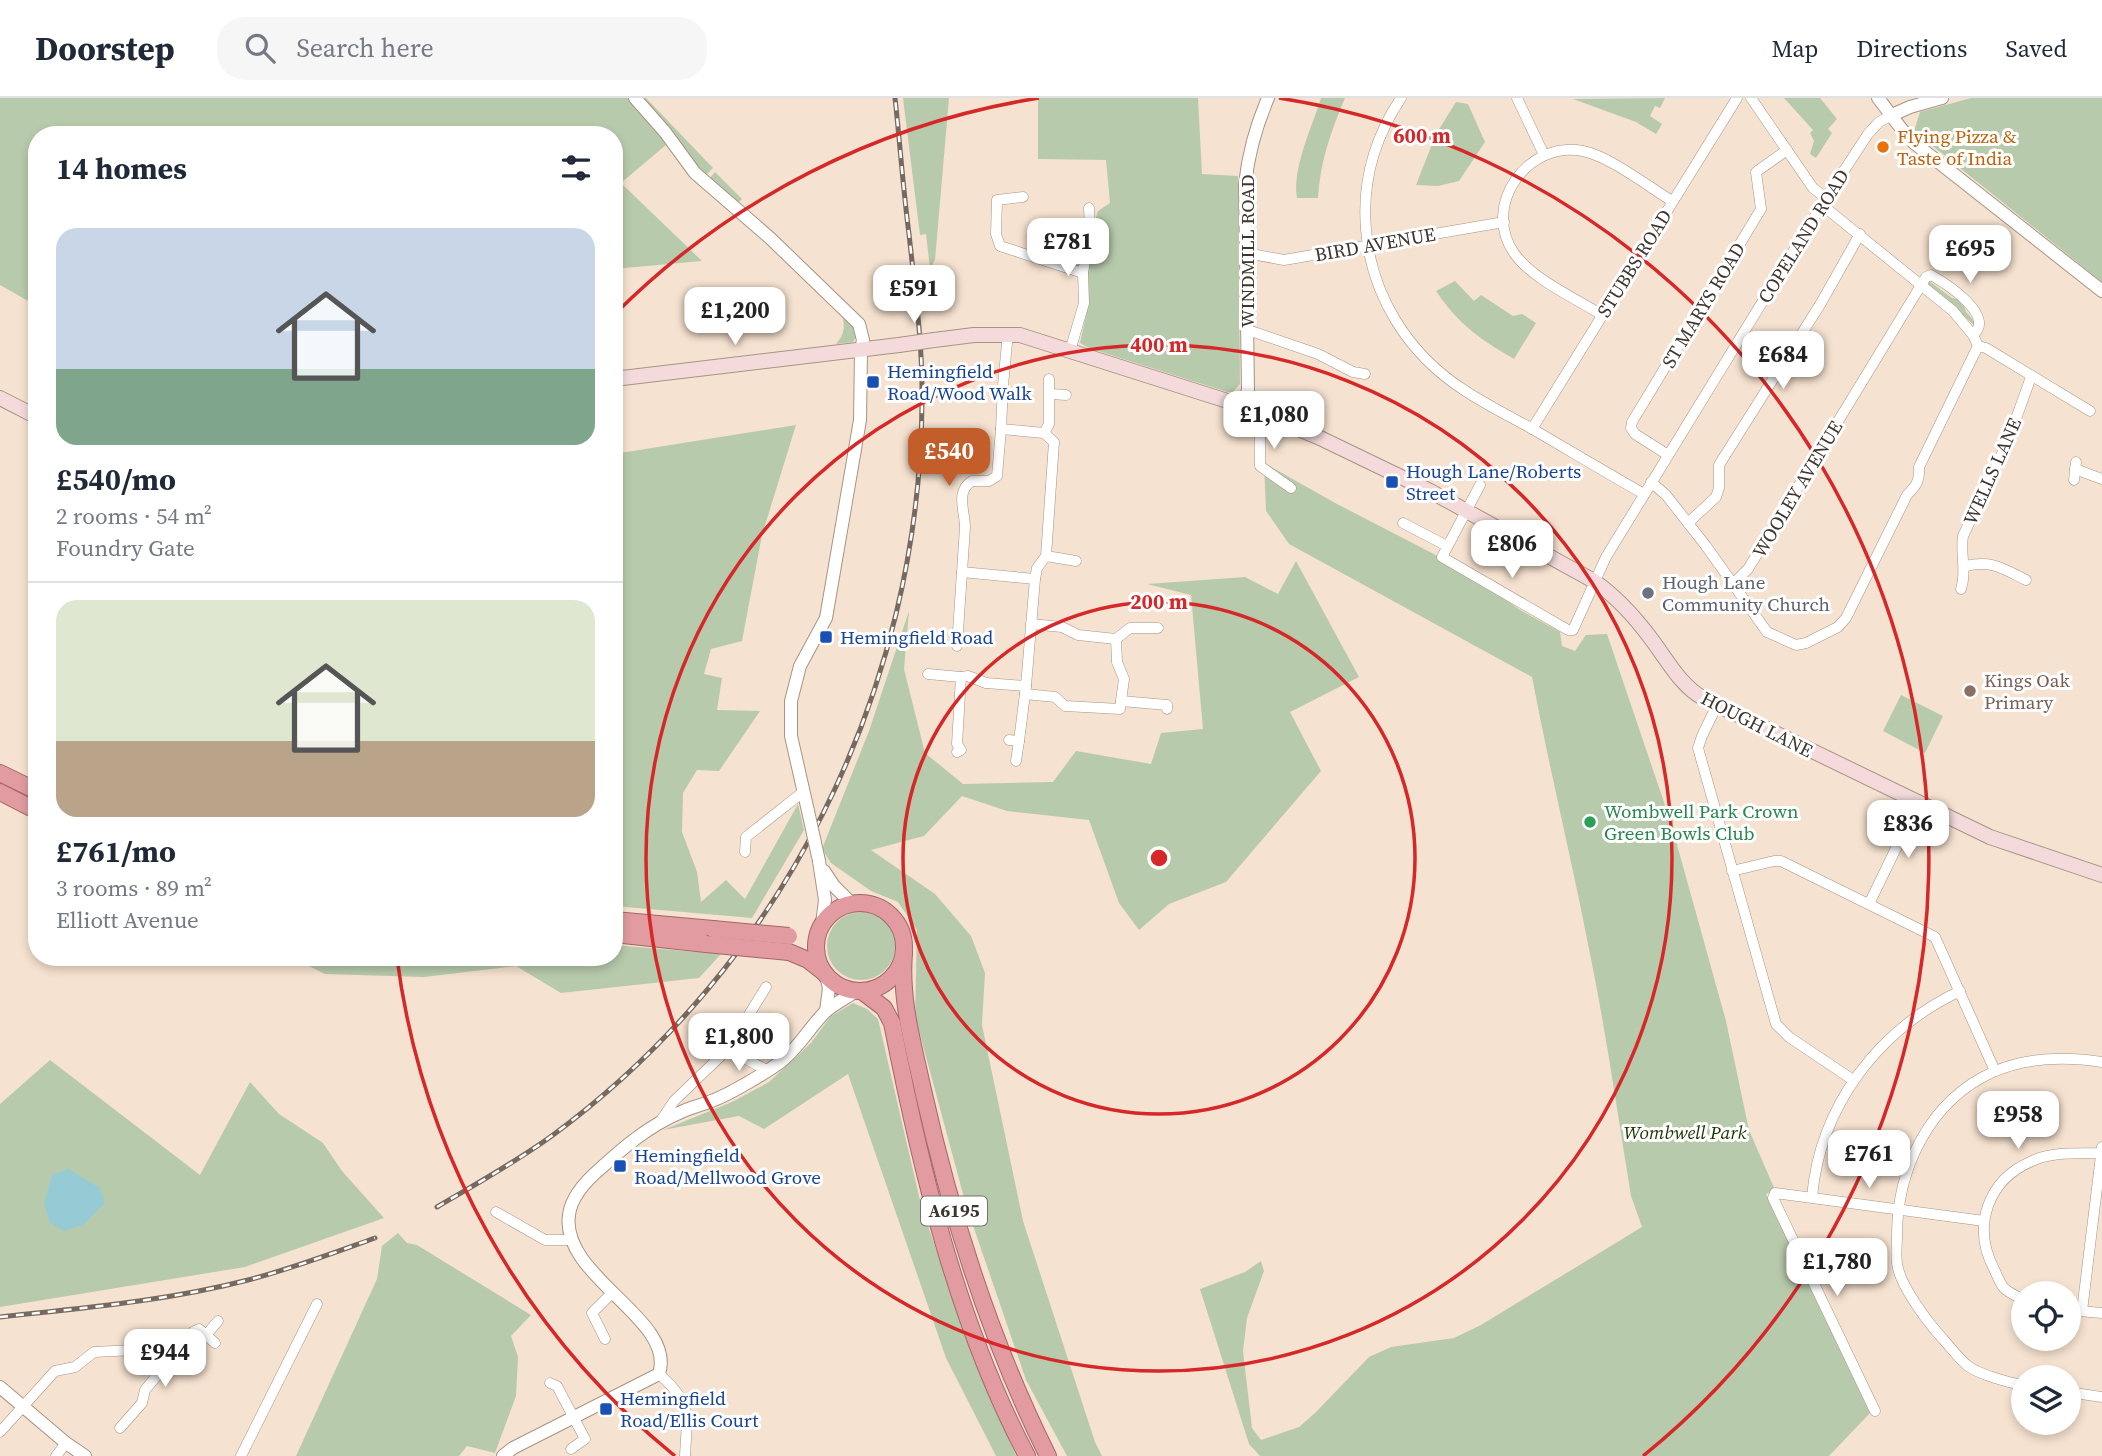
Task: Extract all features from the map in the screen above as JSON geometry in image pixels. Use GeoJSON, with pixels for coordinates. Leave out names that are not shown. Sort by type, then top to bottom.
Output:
{"type":"FeatureCollection","features":[{"type":"Feature","properties":{"kind":"highway"},"geometry":{"type":"LineString","coordinates":[[0,773],[28,787]]}},
{"type":"Feature","properties":{"kind":"highway"},"geometry":{"type":"LineString","coordinates":[[0,792],[28,806]]}},
{"type":"Feature","properties":{"kind":"highway","name":"A6195"},"geometry":{"type":"LineString","coordinates":[[623,922],[709,936],[789,944],[820,927],[835,911],[851,903],[871,904],[890,914],[902,932],[906,1013],[939,1163],[979,1294],[1020,1399],[1048,1456]]}},
{"type":"Feature","properties":{"kind":"highway"},"geometry":{"type":"LineString","coordinates":[[820,927],[816,952],[825,974]]}},
{"type":"Feature","properties":{"kind":"highway","name":"A6195"},"geometry":{"type":"LineString","coordinates":[[623,934],[709,936]]}},
{"type":"Feature","properties":{"kind":"highway","name":"A6195"},"geometry":{"type":"LineString","coordinates":[[789,944],[839,986],[860,991],[884,1008],[892,1023],[921,1165],[959,1291],[1005,1415],[1027,1456]]}},
{"type":"Feature","properties":{"kind":"highway"},"geometry":{"type":"LineString","coordinates":[[860,991],[873,990],[891,980],[902,963],[904,953]]}},
{"type":"Feature","properties":{"kind":"main road","name":"HOUGH LANE"},"geometry":{"type":"LineString","coordinates":[[623,378],[1008,333],[1243,406],[1359,456],[1466,509],[1594,580],[1632,614],[1695,694],[1990,836],[2102,875]]}},
{"type":"Feature","properties":{"kind":"main road"},"geometry":{"type":"LineString","coordinates":[[0,398],[28,412]]}},
{"type":"Feature","properties":{"kind":"street"},"geometry":{"type":"LineString","coordinates":[[635,98],[665,132],[695,173],[770,238],[859,324],[863,340],[860,420],[826,618],[800,666],[791,701],[791,736],[820,863],[825,900],[820,927]]}},
{"type":"Feature","properties":{"kind":"street","name":"WINDMILL ROAD"},"geometry":{"type":"LineString","coordinates":[[1243,406],[1248,390],[1245,185],[1247,164],[1268,98]]}},
{"type":"Feature","properties":{"kind":"street"},"geometry":{"type":"LineString","coordinates":[[1401,98],[1384,128],[1370,166],[1366,199],[1367,246],[1379,290],[1403,332],[1420,354],[1465,391],[1644,494]]}},
{"type":"Feature","properties":{"kind":"street"},"geometry":{"type":"LineString","coordinates":[[1517,98],[1544,155]]}},
{"type":"Feature","properties":{"kind":"street","name":"STUBBS ROAD"},"geometry":{"type":"LineString","coordinates":[[1532,429],[1737,98]]}},
{"type":"Feature","properties":{"kind":"street"},"geometry":{"type":"LineString","coordinates":[[1751,98],[1824,202],[1953,311],[1973,335],[1978,346]]}},
{"type":"Feature","properties":{"kind":"street"},"geometry":{"type":"LineString","coordinates":[[1878,98],[1913,142],[2102,291]]}},
{"type":"Feature","properties":{"kind":"street"},"geometry":{"type":"LineString","coordinates":[[1892,115],[1910,102],[1942,98]]}},
{"type":"Feature","properties":{"kind":"street","name":"COPELAND ROAD"},"geometry":{"type":"LineString","coordinates":[[1447,546],[1442,557],[1571,631],[1594,580],[1651,482],[1824,202],[1868,134],[1892,115]]}},
{"type":"Feature","properties":{"kind":"street"},"geometry":{"type":"LineString","coordinates":[[1602,315],[1524,265],[1510,246],[1504,222],[1505,204],[1511,185],[1530,162],[1544,155],[1571,150],[1594,155],[1672,201]]}},
{"type":"Feature","properties":{"kind":"street","name":"ST MARYS ROAD"},"geometry":{"type":"LineString","coordinates":[[1668,455],[1635,434],[1631,428],[1632,422],[1761,209],[1756,172],[1787,150]]}},
{"type":"Feature","properties":{"kind":"street"},"geometry":{"type":"LineString","coordinates":[[1023,197],[997,200],[996,234],[1000,246],[1083,273]]}},
{"type":"Feature","properties":{"kind":"street"},"geometry":{"type":"LineString","coordinates":[[1070,351],[1084,303],[1083,273],[1090,228],[1089,208]]}},
{"type":"Feature","properties":{"kind":"street","name":"BIRD AVENUE"},"geometry":{"type":"LineString","coordinates":[[1246,253],[1284,260],[1504,222]]}},
{"type":"Feature","properties":{"kind":"street"},"geometry":{"type":"LineString","coordinates":[[1688,523],[1716,497],[1719,488],[1718,465],[1821,303],[1860,234]]}},
{"type":"Feature","properties":{"kind":"street"},"geometry":{"type":"LineString","coordinates":[[1920,284],[1931,275],[1963,298],[1979,315],[1981,322],[1979,330],[1973,335]]}},
{"type":"Feature","properties":{"kind":"street","name":"WOOLEY AVENUE"},"geometry":{"type":"LineString","coordinates":[[1734,583],[1748,569],[1920,284]]}},
{"type":"Feature","properties":{"kind":"street"},"geometry":{"type":"LineString","coordinates":[[1248,330],[1318,354],[1353,372],[1365,374]]}},
{"type":"Feature","properties":{"kind":"street"},"geometry":{"type":"LineString","coordinates":[[957,646],[965,488],[972,481],[989,481],[997,476],[1008,333]]}},
{"type":"Feature","properties":{"kind":"street"},"geometry":{"type":"LineString","coordinates":[[1651,482],[1666,495],[1706,546],[1734,583],[1760,625],[1783,640],[1796,645],[1805,643],[1838,627],[1846,618],[1907,495],[1917,485],[1920,478],[1919,467],[1978,346]]}},
{"type":"Feature","properties":{"kind":"street"},"geometry":{"type":"LineString","coordinates":[[1978,346],[1986,348],[2090,411]]}},
{"type":"Feature","properties":{"kind":"street","name":"WELLS LANE"},"geometry":{"type":"LineString","coordinates":[[1961,589],[1965,566],[1961,547],[1963,536],[2008,441],[2031,377]]}},
{"type":"Feature","properties":{"kind":"street"},"geometry":{"type":"LineString","coordinates":[[1044,433],[1049,424],[1049,379]]}},
{"type":"Feature","properties":{"kind":"street"},"geometry":{"type":"LineString","coordinates":[[1050,394],[1066,395]]}},
{"type":"Feature","properties":{"kind":"street"},"geometry":{"type":"LineString","coordinates":[[1260,412],[1260,466],[1291,488]]}},
{"type":"Feature","properties":{"kind":"street"},"geometry":{"type":"LineString","coordinates":[[1001,429],[1044,433],[1054,442],[1046,556],[1037,568],[1035,579],[1025,690],[1014,740],[1016,761]]}},
{"type":"Feature","properties":{"kind":"street"},"geometry":{"type":"LineString","coordinates":[[2075,470],[2102,479]]}},
{"type":"Feature","properties":{"kind":"street"},"geometry":{"type":"LineString","coordinates":[[1403,523],[1447,546],[1480,485]]}},
{"type":"Feature","properties":{"kind":"street"},"geometry":{"type":"LineString","coordinates":[[1046,556],[1076,561]]}},
{"type":"Feature","properties":{"kind":"street"},"geometry":{"type":"LineString","coordinates":[[1965,566],[1982,563],[1996,565],[2026,580]]}},
{"type":"Feature","properties":{"kind":"street"},"geometry":{"type":"LineString","coordinates":[[962,572],[1035,579]]}},
{"type":"Feature","properties":{"kind":"street"},"geometry":{"type":"LineString","coordinates":[[1031,624],[1062,627],[1078,635],[1116,639],[1130,628],[1158,628]]}},
{"type":"Feature","properties":{"kind":"street"},"geometry":{"type":"LineString","coordinates":[[928,674],[968,676],[986,683],[1055,698],[1066,706],[1120,709],[1124,679],[1117,662],[1116,639]]}},
{"type":"Feature","properties":{"kind":"street"},"geometry":{"type":"LineString","coordinates":[[957,752],[961,750],[957,744],[961,677]]}},
{"type":"Feature","properties":{"kind":"street"},"geometry":{"type":"LineString","coordinates":[[1121,701],[1167,705],[1167,709]]}},
{"type":"Feature","properties":{"kind":"street"},"geometry":{"type":"LineString","coordinates":[[1717,705],[1698,748],[1776,1024],[1789,1037],[1853,1080]]}},
{"type":"Feature","properties":{"kind":"street"},"geometry":{"type":"LineString","coordinates":[[744,852],[746,836],[803,792]]}},
{"type":"Feature","properties":{"kind":"street"},"geometry":{"type":"LineString","coordinates":[[1869,904],[1919,803]]}},
{"type":"Feature","properties":{"kind":"street"},"geometry":{"type":"LineString","coordinates":[[1732,871],[1774,860],[1780,861],[1935,937],[1995,1071]]}},
{"type":"Feature","properties":{"kind":"street"},"geometry":{"type":"LineString","coordinates":[[820,863],[834,887],[851,903]]}},
{"type":"Feature","properties":{"kind":"street"},"geometry":{"type":"LineString","coordinates":[[825,974],[829,988],[827,1011]]}},
{"type":"Feature","properties":{"kind":"street"},"geometry":{"type":"LineString","coordinates":[[660,1123],[674,1101],[728,1049],[766,987]]}},
{"type":"Feature","properties":{"kind":"street"},"geometry":{"type":"LineString","coordinates":[[503,1456],[513,1448],[659,1374],[663,1363],[651,1334],[585,1265],[572,1240],[569,1215],[584,1186],[631,1141],[681,1112],[716,1100],[778,1063],[809,1034],[827,1011],[860,991]]}},
{"type":"Feature","properties":{"kind":"street"},"geometry":{"type":"LineString","coordinates":[[1812,1197],[1818,1155],[1833,1117],[1853,1080],[1892,1035],[1927,1009],[1960,991]]}},
{"type":"Feature","properties":{"kind":"street"},"geometry":{"type":"LineString","coordinates":[[728,1049],[766,1070]]}},
{"type":"Feature","properties":{"kind":"street"},"geometry":{"type":"LineString","coordinates":[[2011,1381],[1970,1368],[1925,1320],[1898,1269],[1897,1209],[1903,1181],[1924,1133],[1939,1113],[1959,1093],[1995,1071],[2040,1059],[2069,1058],[2102,1062]]}},
{"type":"Feature","properties":{"kind":"street"},"geometry":{"type":"LineString","coordinates":[[2102,1147],[2097,1235],[2082,1311],[2102,1313]]}},
{"type":"Feature","properties":{"kind":"street"},"geometry":{"type":"LineString","coordinates":[[2011,1293],[2003,1288],[1987,1256],[1984,1221],[1993,1195],[2020,1167],[2049,1155],[2102,1153]]}},
{"type":"Feature","properties":{"kind":"street"},"geometry":{"type":"LineString","coordinates":[[1875,1411],[1773,1198],[1775,1193],[1984,1221]]}},
{"type":"Feature","properties":{"kind":"street"},"geometry":{"type":"LineString","coordinates":[[496,1212],[545,1240],[572,1240]]}},
{"type":"Feature","properties":{"kind":"street"},"geometry":{"type":"LineString","coordinates":[[605,1339],[592,1313],[613,1292]]}},
{"type":"Feature","properties":{"kind":"street"},"geometry":{"type":"LineString","coordinates":[[241,1456],[317,1304]]}},
{"type":"Feature","properties":{"kind":"street"},"geometry":{"type":"LineString","coordinates":[[206,1335],[218,1321]]}},
{"type":"Feature","properties":{"kind":"street"},"geometry":{"type":"LineString","coordinates":[[120,1428],[139,1406],[143,1392],[193,1332],[199,1329],[215,1343]]}},
{"type":"Feature","properties":{"kind":"street"},"geometry":{"type":"LineString","coordinates":[[0,1432],[55,1371],[75,1367],[94,1352],[139,1351],[160,1370]]}},
{"type":"Feature","properties":{"kind":"street"},"geometry":{"type":"LineString","coordinates":[[659,1374],[677,1390],[687,1411],[685,1456]]}},
{"type":"Feature","properties":{"kind":"street"},"geometry":{"type":"LineString","coordinates":[[550,1383],[557,1386],[585,1439],[571,1449]]}},
{"type":"Feature","properties":{"kind":"street"},"geometry":{"type":"LineString","coordinates":[[0,1387],[65,1443],[85,1456]]}},
{"type":"Feature","properties":{"kind":"street"},"geometry":{"type":"LineString","coordinates":[[2081,1394],[2102,1397]]}},
{"type":"Feature","properties":{"kind":"street"},"geometry":{"type":"LineString","coordinates":[[56,1456],[65,1443]]}},
{"type":"Feature","properties":{"kind":"green space"},"geometry":{"type":"Polygon","coordinates":[[[0,98],[646,98],[713,168],[705,176],[673,139],[623,181],[623,126],[28,126],[28,301],[0,285],[0,98]]]}},
{"type":"Feature","properties":{"kind":"green space"},"geometry":{"type":"Polygon","coordinates":[[[903,98],[949,98],[935,260],[930,268],[926,234],[920,235],[903,98]]]}},
{"type":"Feature","properties":{"kind":"green space"},"geometry":{"type":"Polygon","coordinates":[[[1038,98],[1198,98],[1202,174],[1238,176],[1240,384],[1233,392],[1080,343],[1089,302],[1087,275],[1095,221],[1098,211],[1110,203],[1106,160],[1038,159],[1038,98]]]}},
{"type":"Feature","properties":{"kind":"green space"},"geometry":{"type":"Polygon","coordinates":[[[1321,98],[1345,98],[1327,147],[1318,198],[1297,198],[1300,161],[1321,98]]]}},
{"type":"Feature","properties":{"kind":"green space"},"geometry":{"type":"Polygon","coordinates":[[[1665,98],[1660,108],[1655,106],[1650,116],[1662,124],[1656,134],[1636,122],[1573,99],[1665,98]]]}},
{"type":"Feature","properties":{"kind":"green space"},"geometry":{"type":"Polygon","coordinates":[[[1784,98],[1820,98],[1837,119],[1828,129],[1832,133],[1816,158],[1810,154],[1814,141],[1810,133],[1813,130],[1784,98]]]}},
{"type":"Feature","properties":{"kind":"green space"},"geometry":{"type":"Polygon","coordinates":[[[1971,98],[2102,98],[2102,282],[1914,131],[1920,112],[1971,98]]]}},
{"type":"Feature","properties":{"kind":"green space"},"geometry":{"type":"Polygon","coordinates":[[[1456,102],[1468,104],[1485,142],[1459,181],[1438,186],[1416,185],[1436,134],[1456,102]]]}},
{"type":"Feature","properties":{"kind":"green space"},"geometry":{"type":"Polygon","coordinates":[[[715,172],[742,199],[737,204],[709,179],[715,172]]]}},
{"type":"Feature","properties":{"kind":"green space"},"geometry":{"type":"Polygon","coordinates":[[[623,185],[702,261],[623,268],[623,185]]]}},
{"type":"Feature","properties":{"kind":"green space"},"geometry":{"type":"Polygon","coordinates":[[[1455,281],[1474,301],[1481,295],[1513,316],[1522,314],[1536,323],[1514,359],[1471,330],[1436,291],[1455,281]]]}},
{"type":"Feature","properties":{"kind":"green space"},"geometry":{"type":"Polygon","coordinates":[[[1929,281],[1952,298],[1962,300],[1966,312],[1975,322],[1973,324],[1928,285],[1929,281]]]}},
{"type":"Feature","properties":{"kind":"green space"},"geometry":{"type":"Polygon","coordinates":[[[842,314],[854,326],[856,337],[853,342],[836,344],[844,330],[842,314]]]}},
{"type":"Feature","properties":{"kind":"green space"},"geometry":{"type":"Polygon","coordinates":[[[796,425],[762,535],[742,641],[711,649],[704,674],[722,678],[717,710],[760,711],[719,771],[697,770],[683,793],[682,832],[697,872],[701,902],[726,880],[745,899],[798,804],[804,830],[752,918],[623,907],[623,453],[796,425]]]}},
{"type":"Feature","properties":{"kind":"green space","name":"Wombwell Park"},"geometry":{"type":"Polygon","coordinates":[[[1264,463],[1459,567],[1520,610],[1560,632],[1562,646],[1575,651],[1586,635],[1607,634],[1671,823],[1726,1021],[1749,1130],[1775,1190],[1766,1194],[1870,1413],[1829,1456],[1260,1456],[1249,1444],[1200,1289],[1245,1272],[1261,1261],[1264,1271],[1247,1318],[1243,1351],[1252,1428],[1261,1440],[1299,1427],[1369,1357],[1391,1347],[1454,1338],[1481,1325],[1642,1227],[1631,1196],[1597,989],[1532,677],[1289,544],[1266,511],[1264,463]]]}},
{"type":"Feature","properties":{"kind":"green space"},"geometry":{"type":"Polygon","coordinates":[[[1296,561],[1359,677],[1290,712],[1321,771],[1226,882],[1169,904],[1139,930],[1119,903],[1089,820],[1007,811],[962,796],[924,836],[871,850],[935,894],[971,936],[985,973],[982,1025],[1023,1221],[1095,1442],[1102,1456],[1067,1456],[1026,1380],[966,1205],[915,1016],[917,930],[898,902],[871,891],[831,863],[822,849],[869,731],[909,611],[904,669],[925,753],[963,784],[1053,782],[1076,751],[1151,764],[1161,733],[1203,729],[1191,595],[1147,584],[1245,577],[1278,594],[1296,561]]]}},
{"type":"Feature","properties":{"kind":"green space"},"geometry":{"type":"Polygon","coordinates":[[[1901,695],[1943,716],[1925,753],[1883,731],[1901,695]]]}},
{"type":"Feature","properties":{"kind":"green space"},"geometry":{"type":"Polygon","coordinates":[[[861,912],[874,915],[885,922],[892,933],[895,946],[892,959],[885,970],[874,977],[861,980],[848,977],[837,970],[830,959],[827,946],[830,933],[837,922],[848,915],[861,912]]]}},
{"type":"Feature","properties":{"kind":"green space"},"geometry":{"type":"Polygon","coordinates":[[[623,946],[721,954],[699,978],[561,993],[516,966],[623,966],[623,946]]]}},
{"type":"Feature","properties":{"kind":"green space"},"geometry":{"type":"Polygon","coordinates":[[[309,966],[516,966],[424,977],[325,974],[309,966]]]}},
{"type":"Feature","properties":{"kind":"green space"},"geometry":{"type":"Polygon","coordinates":[[[853,1003],[867,1009],[878,1019],[922,1209],[978,1368],[1016,1456],[996,1456],[946,1358],[848,1074],[764,1129],[739,1116],[663,1130],[732,1102],[769,1082],[811,1043],[830,1017],[853,1003]]]}},
{"type":"Feature","properties":{"kind":"green space"},"geometry":{"type":"Polygon","coordinates":[[[50,1060],[200,1175],[250,1082],[279,1114],[323,1143],[342,1171],[384,1218],[245,1267],[0,1307],[0,1104],[50,1060]]]}},
{"type":"Feature","properties":{"kind":"green space"},"geometry":{"type":"Polygon","coordinates":[[[398,1233],[407,1243],[417,1245],[531,1315],[511,1336],[518,1357],[516,1396],[495,1453],[467,1446],[459,1456],[296,1456],[377,1279],[382,1246],[398,1233]]]}},
{"type":"Feature","properties":{"kind":"water"},"geometry":{"type":"Polygon","coordinates":[[[68,1169],[100,1188],[105,1203],[83,1225],[64,1231],[50,1223],[44,1204],[52,1175],[68,1169]]]}},
{"type":"Feature","properties":{"kind":"railway"},"geometry":{"type":"LineString","coordinates":[[437,1207],[553,1135],[635,1066],[708,989],[771,904],[824,812],[866,715],[896,614],[915,509],[922,402],[918,318],[895,98]]}},
{"type":"Feature","properties":{"kind":"railway"},"geometry":{"type":"LineString","coordinates":[[0,1317],[125,1303],[217,1287],[280,1271],[375,1238]]}},
{"type":"Feature","properties":{"kind":"place","name":"Flying Pizza & Taste of India"},"geometry":{"type":"Point","coordinates":[1883,147]}},
{"type":"Feature","properties":{"kind":"place","name":"Hemingfield Road/Wood Walk"},"geometry":{"type":"Point","coordinates":[873,382]}},
{"type":"Feature","properties":{"kind":"place","name":"Hough Lane/Roberts Street"},"geometry":{"type":"Point","coordinates":[1392,482]}},
{"type":"Feature","properties":{"kind":"place","name":"Hough Lane Community Church"},"geometry":{"type":"Point","coordinates":[1648,593]}},
{"type":"Feature","properties":{"kind":"place","name":"Hemingfield Road"},"geometry":{"type":"Point","coordinates":[826,637]}},
{"type":"Feature","properties":{"kind":"place","name":"Kings Oak Primary"},"geometry":{"type":"Point","coordinates":[1970,691]}},
{"type":"Feature","properties":{"kind":"place","name":"Wombwell Park Crown Green Bowls Club"},"geometry":{"type":"Point","coordinates":[1590,822]}},
{"type":"Feature","properties":{"kind":"place","name":"Hemingfield Road/Mellwood Grove"},"geometry":{"type":"Point","coordinates":[620,1166]}},
{"type":"Feature","properties":{"kind":"place","name":"Hemingfield Road/Ellis Court"},"geometry":{"type":"Point","coordinates":[606,1409]}}]}
